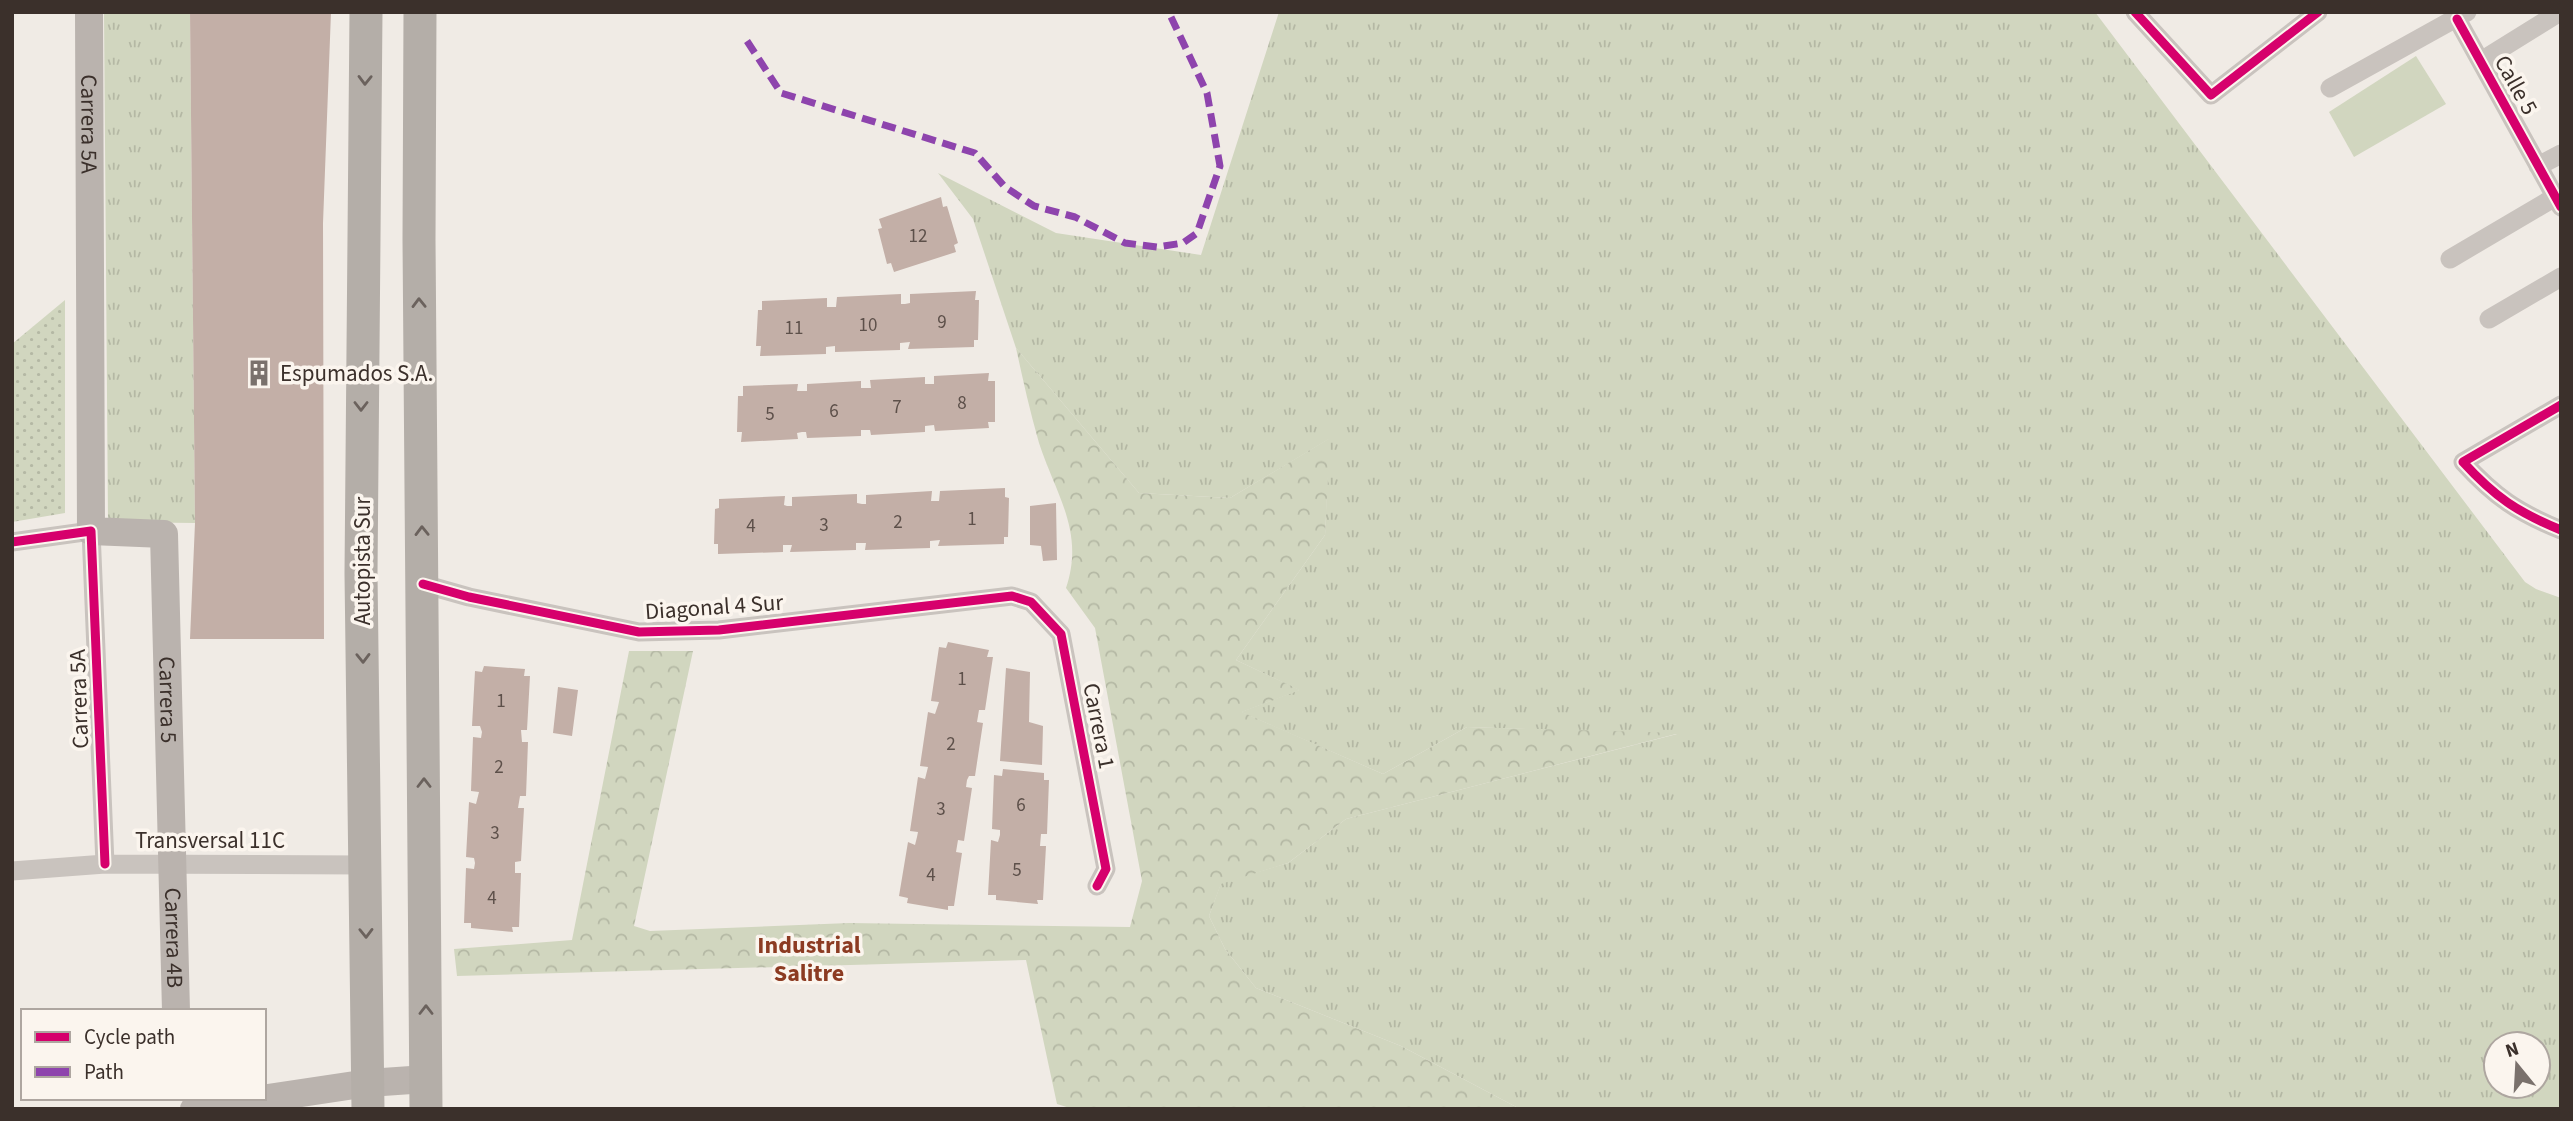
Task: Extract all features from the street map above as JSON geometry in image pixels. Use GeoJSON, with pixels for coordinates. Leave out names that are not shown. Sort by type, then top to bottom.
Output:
{"type":"FeatureCollection","features":[{"type":"Feature","properties":{"kind":"highway","name":"Autopista Sur"},"geometry":{"type":"LineString","coordinates":[[366,12],[361,320],[368,1096]]}},
{"type":"Feature","properties":{"kind":"highway"},"geometry":{"type":"LineString","coordinates":[[420,12],[419,239],[426,1094]]}},
{"type":"Feature","properties":{"kind":"main road","name":"Carrera 5A"},"geometry":{"type":"LineString","coordinates":[[89,12],[91,531]]}},
{"type":"Feature","properties":{"kind":"main road","name":"Carrera 5"},"geometry":{"type":"LineString","coordinates":[[91,531],[164,534],[170,864]]}},
{"type":"Feature","properties":{"kind":"main road","name":"Carrera 4B"},"geometry":{"type":"LineString","coordinates":[[170,864],[176,1009]]}},
{"type":"Feature","properties":{"kind":"main road"},"geometry":{"type":"LineString","coordinates":[[194,1109],[426,1094]]}},
{"type":"Feature","properties":{"kind":"street"},"geometry":{"type":"LineString","coordinates":[[2142,15],[2211,95],[2318,12]]}},
{"type":"Feature","properties":{"kind":"street"},"geometry":{"type":"LineString","coordinates":[[2481,61],[2560,12]]}},
{"type":"Feature","properties":{"kind":"street"},"geometry":{"type":"LineString","coordinates":[[2330,89],[2462,16]]}},
{"type":"Feature","properties":{"kind":"street","name":"Calle 5"},"geometry":{"type":"LineString","coordinates":[[2462,16],[2481,61],[2558,202]]}},
{"type":"Feature","properties":{"kind":"street"},"geometry":{"type":"LineString","coordinates":[[2538,166],[2561,154]]}},
{"type":"Feature","properties":{"kind":"street"},"geometry":{"type":"LineString","coordinates":[[2450,259],[2558,202]]}},
{"type":"Feature","properties":{"kind":"street"},"geometry":{"type":"LineString","coordinates":[[2489,319],[2561,277]]}},
{"type":"Feature","properties":{"kind":"street"},"geometry":{"type":"LineString","coordinates":[[2557,525],[2522,515],[2491,492],[2463,462],[2561,405]]}},
{"type":"Feature","properties":{"kind":"street"},"geometry":{"type":"LineString","coordinates":[[12,542],[91,531]]}},
{"type":"Feature","properties":{"kind":"street","name":"Carrera 5A"},"geometry":{"type":"LineString","coordinates":[[91,531],[105,864]]}},
{"type":"Feature","properties":{"kind":"street","name":"Diagonal 4 Sur"},"geometry":{"type":"LineString","coordinates":[[423,584],[469,597],[639,632],[719,630],[1012,596]]}},
{"type":"Feature","properties":{"kind":"street","name":"Carrera 1"},"geometry":{"type":"LineString","coordinates":[[1012,596],[1031,601],[1061,634],[1107,869],[1097,886]]}},
{"type":"Feature","properties":{"kind":"street"},"geometry":{"type":"LineString","coordinates":[[12,863],[13,871]]}},
{"type":"Feature","properties":{"kind":"street","name":"Transversal 11C"},"geometry":{"type":"LineString","coordinates":[[13,871],[105,864],[365,865]]}},
{"type":"Feature","properties":{"kind":"green space"},"geometry":{"type":"Polygon","coordinates":[[[104,12],[190,12],[195,523],[108,522],[104,12]]]}},
{"type":"Feature","properties":{"kind":"green space"},"geometry":{"type":"Polygon","coordinates":[[[1279,12],[2095,12],[2525,582],[2561,598],[2561,1109],[1520,1109],[1401,1046],[1256,988],[1225,949],[1209,916],[1221,883],[1288,863],[1346,819],[1677,734],[1467,727],[1383,774],[1241,712],[1299,690],[1236,660],[1325,535],[1329,439],[1230,498],[1139,493],[1016,348],[973,219],[938,173],[1056,233],[1201,255],[1279,12]]]}},
{"type":"Feature","properties":{"kind":"green space"},"geometry":{"type":"Polygon","coordinates":[[[2416,56],[2446,104],[2354,157],[2329,112],[2416,56]]]}},
{"type":"Feature","properties":{"kind":"green space"},"geometry":{"type":"Polygon","coordinates":[[[65,300],[65,513],[12,522],[12,344],[65,300]]]}},
{"type":"Feature","properties":{"kind":"green space"},"geometry":{"type":"Polygon","coordinates":[[[1016,348],[1139,493],[1230,498],[1330,438],[1325,535],[1236,660],[1300,690],[1242,712],[1383,774],[1467,727],[1680,733],[1346,819],[1288,863],[1221,884],[1209,916],[1225,949],[1256,988],[1401,1046],[1520,1109],[1073,1109],[1057,1104],[1026,960],[457,976],[454,949],[572,940],[629,651],[693,651],[634,926],[650,931],[849,923],[1130,927],[1142,881],[1095,628],[1066,588],[1071,568],[1070,531],[1039,443],[1016,348]]]}},
{"type":"Feature","properties":{"kind":"building","name":"Espumados S.A."},"geometry":{"type":"Polygon","coordinates":[[[190,12],[331,12],[323,223],[324,639],[190,639],[195,523],[190,12]]]}},
{"type":"Feature","properties":{"kind":"building"},"geometry":{"type":"Polygon","coordinates":[[[941,197],[943,207],[947,206],[958,243],[954,245],[956,252],[894,272],[891,263],[887,264],[878,229],[882,228],[879,219],[941,197]]]}},
{"type":"Feature","properties":{"kind":"building"},"geometry":{"type":"Polygon","coordinates":[[[976,291],[975,300],[979,300],[978,340],[974,340],[974,347],[908,349],[910,342],[900,343],[900,350],[835,352],[835,346],[826,347],[826,354],[760,356],[761,346],[756,346],[758,310],[762,310],[762,301],[827,298],[827,307],[836,307],[837,297],[901,294],[901,304],[905,304],[910,303],[910,294],[976,291]]]}},
{"type":"Feature","properties":{"kind":"building"},"geometry":{"type":"Polygon","coordinates":[[[989,373],[988,381],[995,381],[995,422],[988,422],[989,428],[935,431],[934,425],[925,426],[925,432],[871,435],[870,430],[861,430],[861,436],[807,438],[806,432],[802,432],[797,433],[798,439],[741,442],[742,432],[737,432],[738,396],[743,396],[743,386],[798,384],[797,391],[807,391],[807,384],[861,381],[861,388],[871,388],[870,380],[925,377],[925,384],[934,384],[934,376],[989,373]]]}},
{"type":"Feature","properties":{"kind":"building"},"geometry":{"type":"Polygon","coordinates":[[[1005,488],[1005,497],[1009,498],[1008,537],[1004,537],[1004,544],[938,546],[940,540],[930,541],[930,548],[865,550],[866,543],[856,543],[856,550],[790,552],[792,545],[783,545],[783,552],[718,554],[718,544],[714,544],[715,509],[719,508],[719,499],[785,496],[784,505],[792,506],[792,497],[857,494],[857,503],[866,504],[866,495],[932,491],[931,501],[939,501],[940,491],[1005,488]]]}},
{"type":"Feature","properties":{"kind":"building"},"geometry":{"type":"Polygon","coordinates":[[[1056,503],[1057,560],[1043,561],[1041,546],[1030,545],[1030,506],[1056,503]]]}},
{"type":"Feature","properties":{"kind":"building"},"geometry":{"type":"Polygon","coordinates":[[[948,642],[989,650],[987,657],[993,657],[985,710],[979,710],[977,722],[983,723],[975,776],[969,776],[967,780],[966,787],[972,788],[964,841],[958,840],[956,852],[962,853],[954,906],[948,906],[948,910],[907,903],[908,898],[899,896],[908,842],[915,845],[918,832],[910,831],[918,777],[925,779],[928,767],[920,766],[928,712],[935,714],[939,702],[931,701],[939,647],[946,648],[948,642]]]}},
{"type":"Feature","properties":{"kind":"building"},"geometry":{"type":"Polygon","coordinates":[[[484,666],[525,669],[524,676],[530,676],[527,730],[521,730],[522,742],[528,742],[526,796],[520,796],[518,808],[524,808],[521,861],[515,862],[515,873],[521,873],[519,927],[512,927],[513,932],[471,928],[471,923],[464,923],[466,868],[474,869],[475,863],[474,858],[466,857],[469,802],[476,804],[479,792],[471,791],[473,737],[481,738],[482,732],[480,726],[472,726],[475,671],[482,672],[484,666]]]}},
{"type":"Feature","properties":{"kind":"building"},"geometry":{"type":"Polygon","coordinates":[[[1006,668],[1030,672],[1029,722],[1043,726],[1042,765],[1000,761],[1006,668]]]}},
{"type":"Feature","properties":{"kind":"building"},"geometry":{"type":"Polygon","coordinates":[[[558,687],[578,690],[572,736],[553,733],[558,687]]]}},
{"type":"Feature","properties":{"kind":"building"},"geometry":{"type":"Polygon","coordinates":[[[1003,769],[1044,773],[1044,780],[1049,780],[1047,834],[1041,834],[1040,846],[1046,846],[1043,900],[1037,900],[1038,904],[996,900],[996,895],[988,895],[991,840],[998,842],[1000,835],[1000,830],[992,829],[994,775],[1002,776],[1003,769]]]}},
{"type":"Feature","properties":{"kind":"marked path"},"geometry":{"type":"LineString","coordinates":[[747,41],[781,93],[975,153],[1005,187],[1034,206],[1075,217],[1125,243],[1157,247],[1183,243],[1197,233],[1220,166],[1207,93],[1171,17]]}},
{"type":"Feature","properties":{"kind":"cycle path"},"geometry":{"type":"LineString","coordinates":[[2135,12],[2211,95],[2318,12]]}},
{"type":"Feature","properties":{"kind":"cycle path"},"geometry":{"type":"LineString","coordinates":[[2457,19],[2561,207]]}},
{"type":"Feature","properties":{"kind":"cycle path"},"geometry":{"type":"LineString","coordinates":[[2561,405],[2463,462],[2508,502],[2561,530]]}},
{"type":"Feature","properties":{"kind":"cycle path"},"geometry":{"type":"LineString","coordinates":[[12,542],[91,531],[105,864]]}},
{"type":"Feature","properties":{"kind":"cycle path"},"geometry":{"type":"LineString","coordinates":[[423,584],[469,597],[639,632],[719,630],[1012,596],[1031,602],[1061,634],[1106,869],[1097,886]]}},
{"type":"Feature","properties":{"kind":"place","name":"Espumados S.A."},"geometry":{"type":"Point","coordinates":[259,373]}},
{"type":"Feature","properties":{"kind":"district","name":"Industrial Salitre"},"geometry":{"type":"Point","coordinates":[809,959]}}]}
